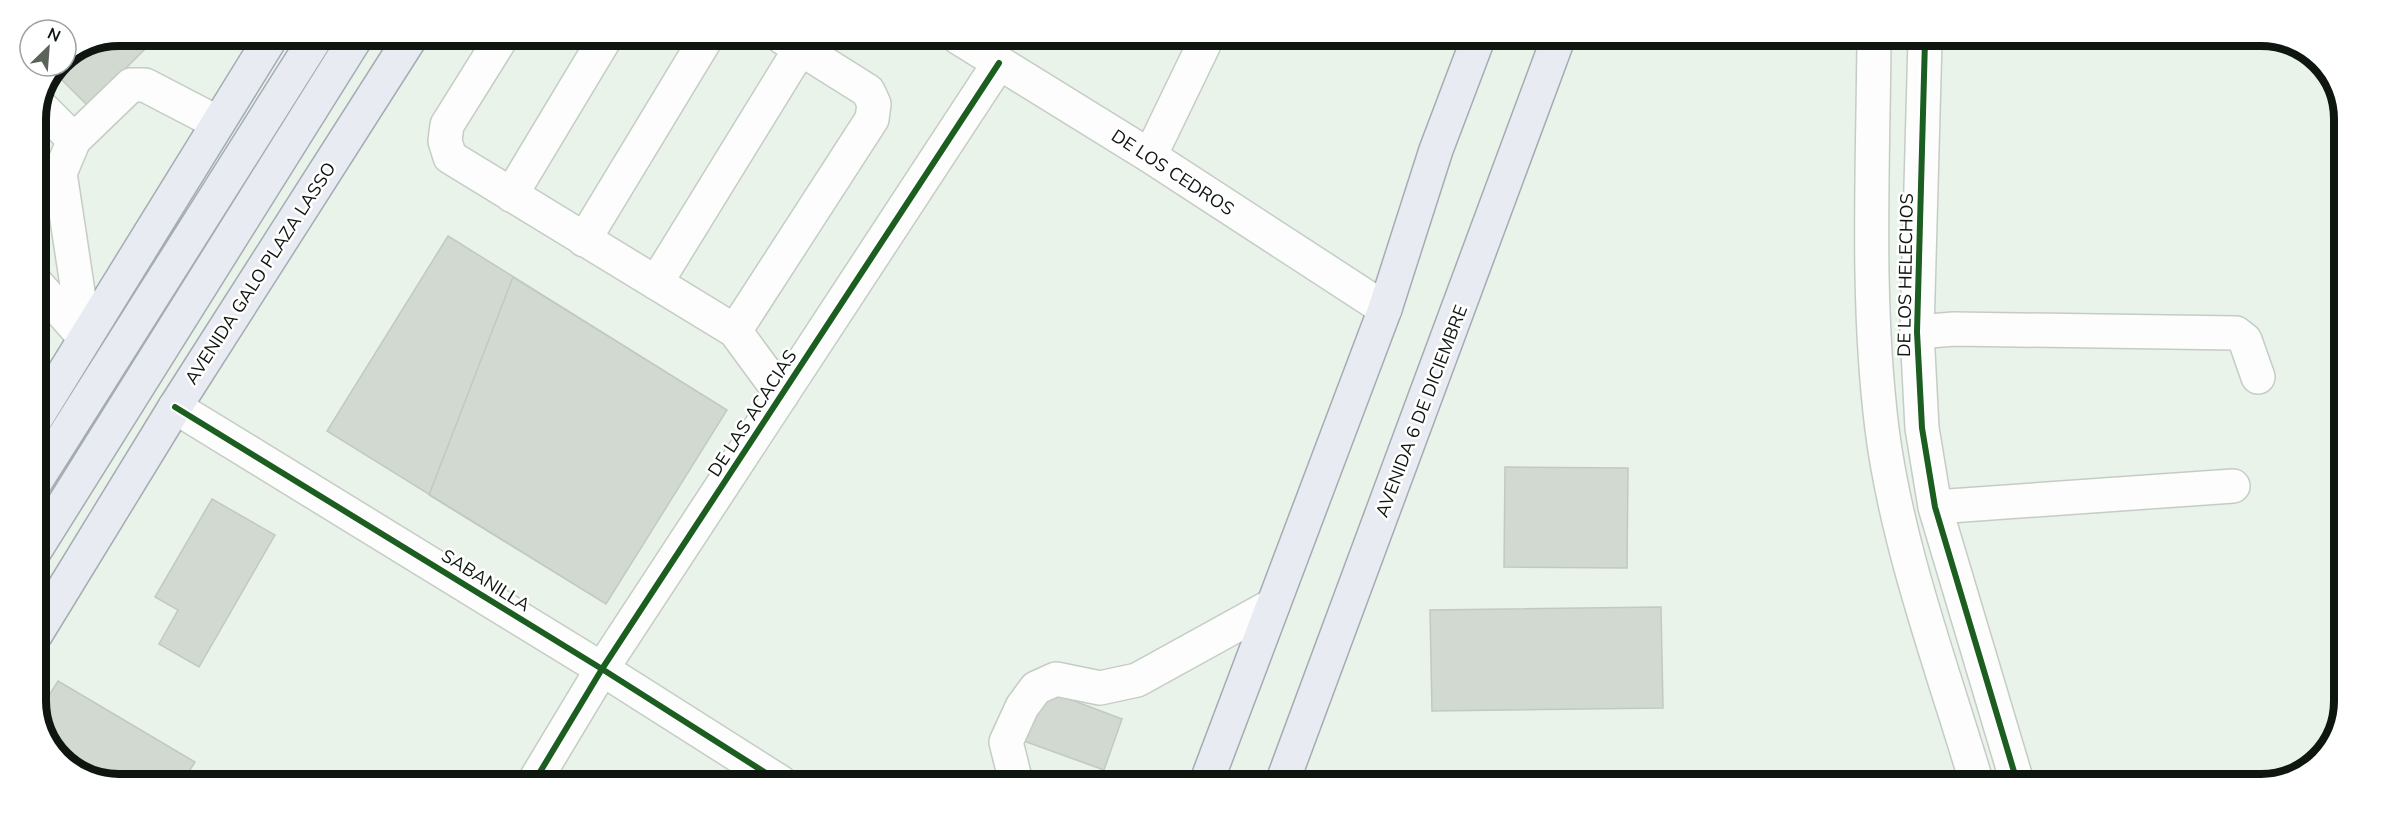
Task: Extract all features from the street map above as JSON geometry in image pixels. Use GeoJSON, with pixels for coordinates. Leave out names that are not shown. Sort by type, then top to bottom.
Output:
{"type":"FeatureCollection","features":[{"type":"Feature","properties":{"kind":"main road"},"geometry":{"type":"LineString","coordinates":[[46,401],[266,46]]}},
{"type":"Feature","properties":{"kind":"main road"},"geometry":{"type":"LineString","coordinates":[[47,464],[310,46]]}},
{"type":"Feature","properties":{"kind":"main road"},"geometry":{"type":"LineString","coordinates":[[47,532],[351,46]]}},
{"type":"Feature","properties":{"kind":"main road","name":"AVENIDA GALO PLAZA LASSO"},"geometry":{"type":"LineString","coordinates":[[47,616],[175,407],[405,46]]}},
{"type":"Feature","properties":{"kind":"main road"},"geometry":{"type":"LineString","coordinates":[[1209,774],[1385,309],[1436,150],[1475,46]]}},
{"type":"Feature","properties":{"kind":"main road","name":"AVENIDA 6 DE DICIEMBRE"},"geometry":{"type":"LineString","coordinates":[[1285,774],[1555,46]]}},
{"type":"Feature","properties":{"kind":"street"},"geometry":{"type":"LineString","coordinates":[[496,46],[447,125],[445,141],[450,157],[735,331],[782,395]]}},
{"type":"Feature","properties":{"kind":"street"},"geometry":{"type":"LineString","coordinates":[[511,195],[601,46]]}},
{"type":"Feature","properties":{"kind":"street"},"geometry":{"type":"LineString","coordinates":[[585,240],[702,46]]}},
{"type":"Feature","properties":{"kind":"street"},"geometry":{"type":"LineString","coordinates":[[656,283],[789,46]]}},
{"type":"Feature","properties":{"kind":"street"},"geometry":{"type":"LineString","coordinates":[[735,331],[872,119],[874,105],[868,91],[796,46]]}},
{"type":"Feature","properties":{"kind":"street","name":"DE LOS CEDROS"},"geometry":{"type":"LineString","coordinates":[[972,46],[1149,156],[1385,309]]}},
{"type":"Feature","properties":{"kind":"street"},"geometry":{"type":"LineString","coordinates":[[1149,156],[1202,46]]}},
{"type":"Feature","properties":{"kind":"street","name":"DE LOS HELECHOS"},"geometry":{"type":"LineString","coordinates":[[1874,46],[1872,332],[1882,431],[1897,517],[1974,774]]}},
{"type":"Feature","properties":{"kind":"street","name":"DE LOS HELECHOS"},"geometry":{"type":"LineString","coordinates":[[1925,46],[1917,332],[1922,428],[1935,507],[2015,774]]}},
{"type":"Feature","properties":{"kind":"street","name":"DE LAS ACACIAS"},"geometry":{"type":"LineString","coordinates":[[539,774],[602,669],[999,63]]}},
{"type":"Feature","properties":{"kind":"street"},"geometry":{"type":"LineString","coordinates":[[85,338],[60,173],[74,140],[131,85],[145,85],[218,123]]}},
{"type":"Feature","properties":{"kind":"street"},"geometry":{"type":"LineString","coordinates":[[47,113],[74,140]]}},
{"type":"Feature","properties":{"kind":"street"},"geometry":{"type":"LineString","coordinates":[[46,295],[85,338]]}},
{"type":"Feature","properties":{"kind":"street"},"geometry":{"type":"LineString","coordinates":[[1917,332],[1954,329],[2236,333],[2245,340],[2258,377]]}},
{"type":"Feature","properties":{"kind":"street","name":"SABANILLA"},"geometry":{"type":"LineString","coordinates":[[175,407],[602,669],[767,774]]}},
{"type":"Feature","properties":{"kind":"street"},"geometry":{"type":"LineString","coordinates":[[1935,507],[2233,486]]}},
{"type":"Feature","properties":{"kind":"street"},"geometry":{"type":"LineString","coordinates":[[1014,774],[1006,742],[1022,707],[1036,688],[1056,680],[1100,688],[1137,680],[1273,605]]}},
{"type":"Feature","properties":{"kind":"building"},"geometry":{"type":"Polygon","coordinates":[[[119,46],[148,46],[88,106],[60,78],[78,78],[78,60],[91,52],[119,46]]]}},
{"type":"Feature","properties":{"kind":"building"},"geometry":{"type":"Polygon","coordinates":[[[448,236],[727,410],[606,604],[327,431],[448,236]]]}},
{"type":"Feature","properties":{"kind":"building"},"geometry":{"type":"Polygon","coordinates":[[[513,277],[727,410],[606,604],[429,495],[513,277]]]}},
{"type":"Feature","properties":{"kind":"building"},"geometry":{"type":"Polygon","coordinates":[[[1505,467],[1628,468],[1627,568],[1504,567],[1505,467]]]}},
{"type":"Feature","properties":{"kind":"building"},"geometry":{"type":"Polygon","coordinates":[[[212,499],[275,535],[199,667],[159,644],[178,610],[155,597],[212,499]]]}},
{"type":"Feature","properties":{"kind":"building"},"geometry":{"type":"Polygon","coordinates":[[[1661,607],[1663,708],[1432,711],[1430,610],[1661,607]]]}},
{"type":"Feature","properties":{"kind":"building"},"geometry":{"type":"Polygon","coordinates":[[[58,681],[195,762],[187,774],[110,774],[96,771],[68,753],[56,738],[48,716],[47,699],[58,681]]]}},
{"type":"Feature","properties":{"kind":"building"},"geometry":{"type":"Polygon","coordinates":[[[1040,688],[1122,719],[1104,770],[1021,740],[1040,688]]]}},
{"type":"Feature","properties":{"kind":"cycle path"},"geometry":{"type":"LineString","coordinates":[[1925,46],[1917,332],[1922,428],[1935,507],[2015,774]]}},
{"type":"Feature","properties":{"kind":"cycle path"},"geometry":{"type":"LineString","coordinates":[[539,774],[602,669],[999,63]]}},
{"type":"Feature","properties":{"kind":"cycle path"},"geometry":{"type":"LineString","coordinates":[[175,407],[602,669],[767,774]]}}]}
